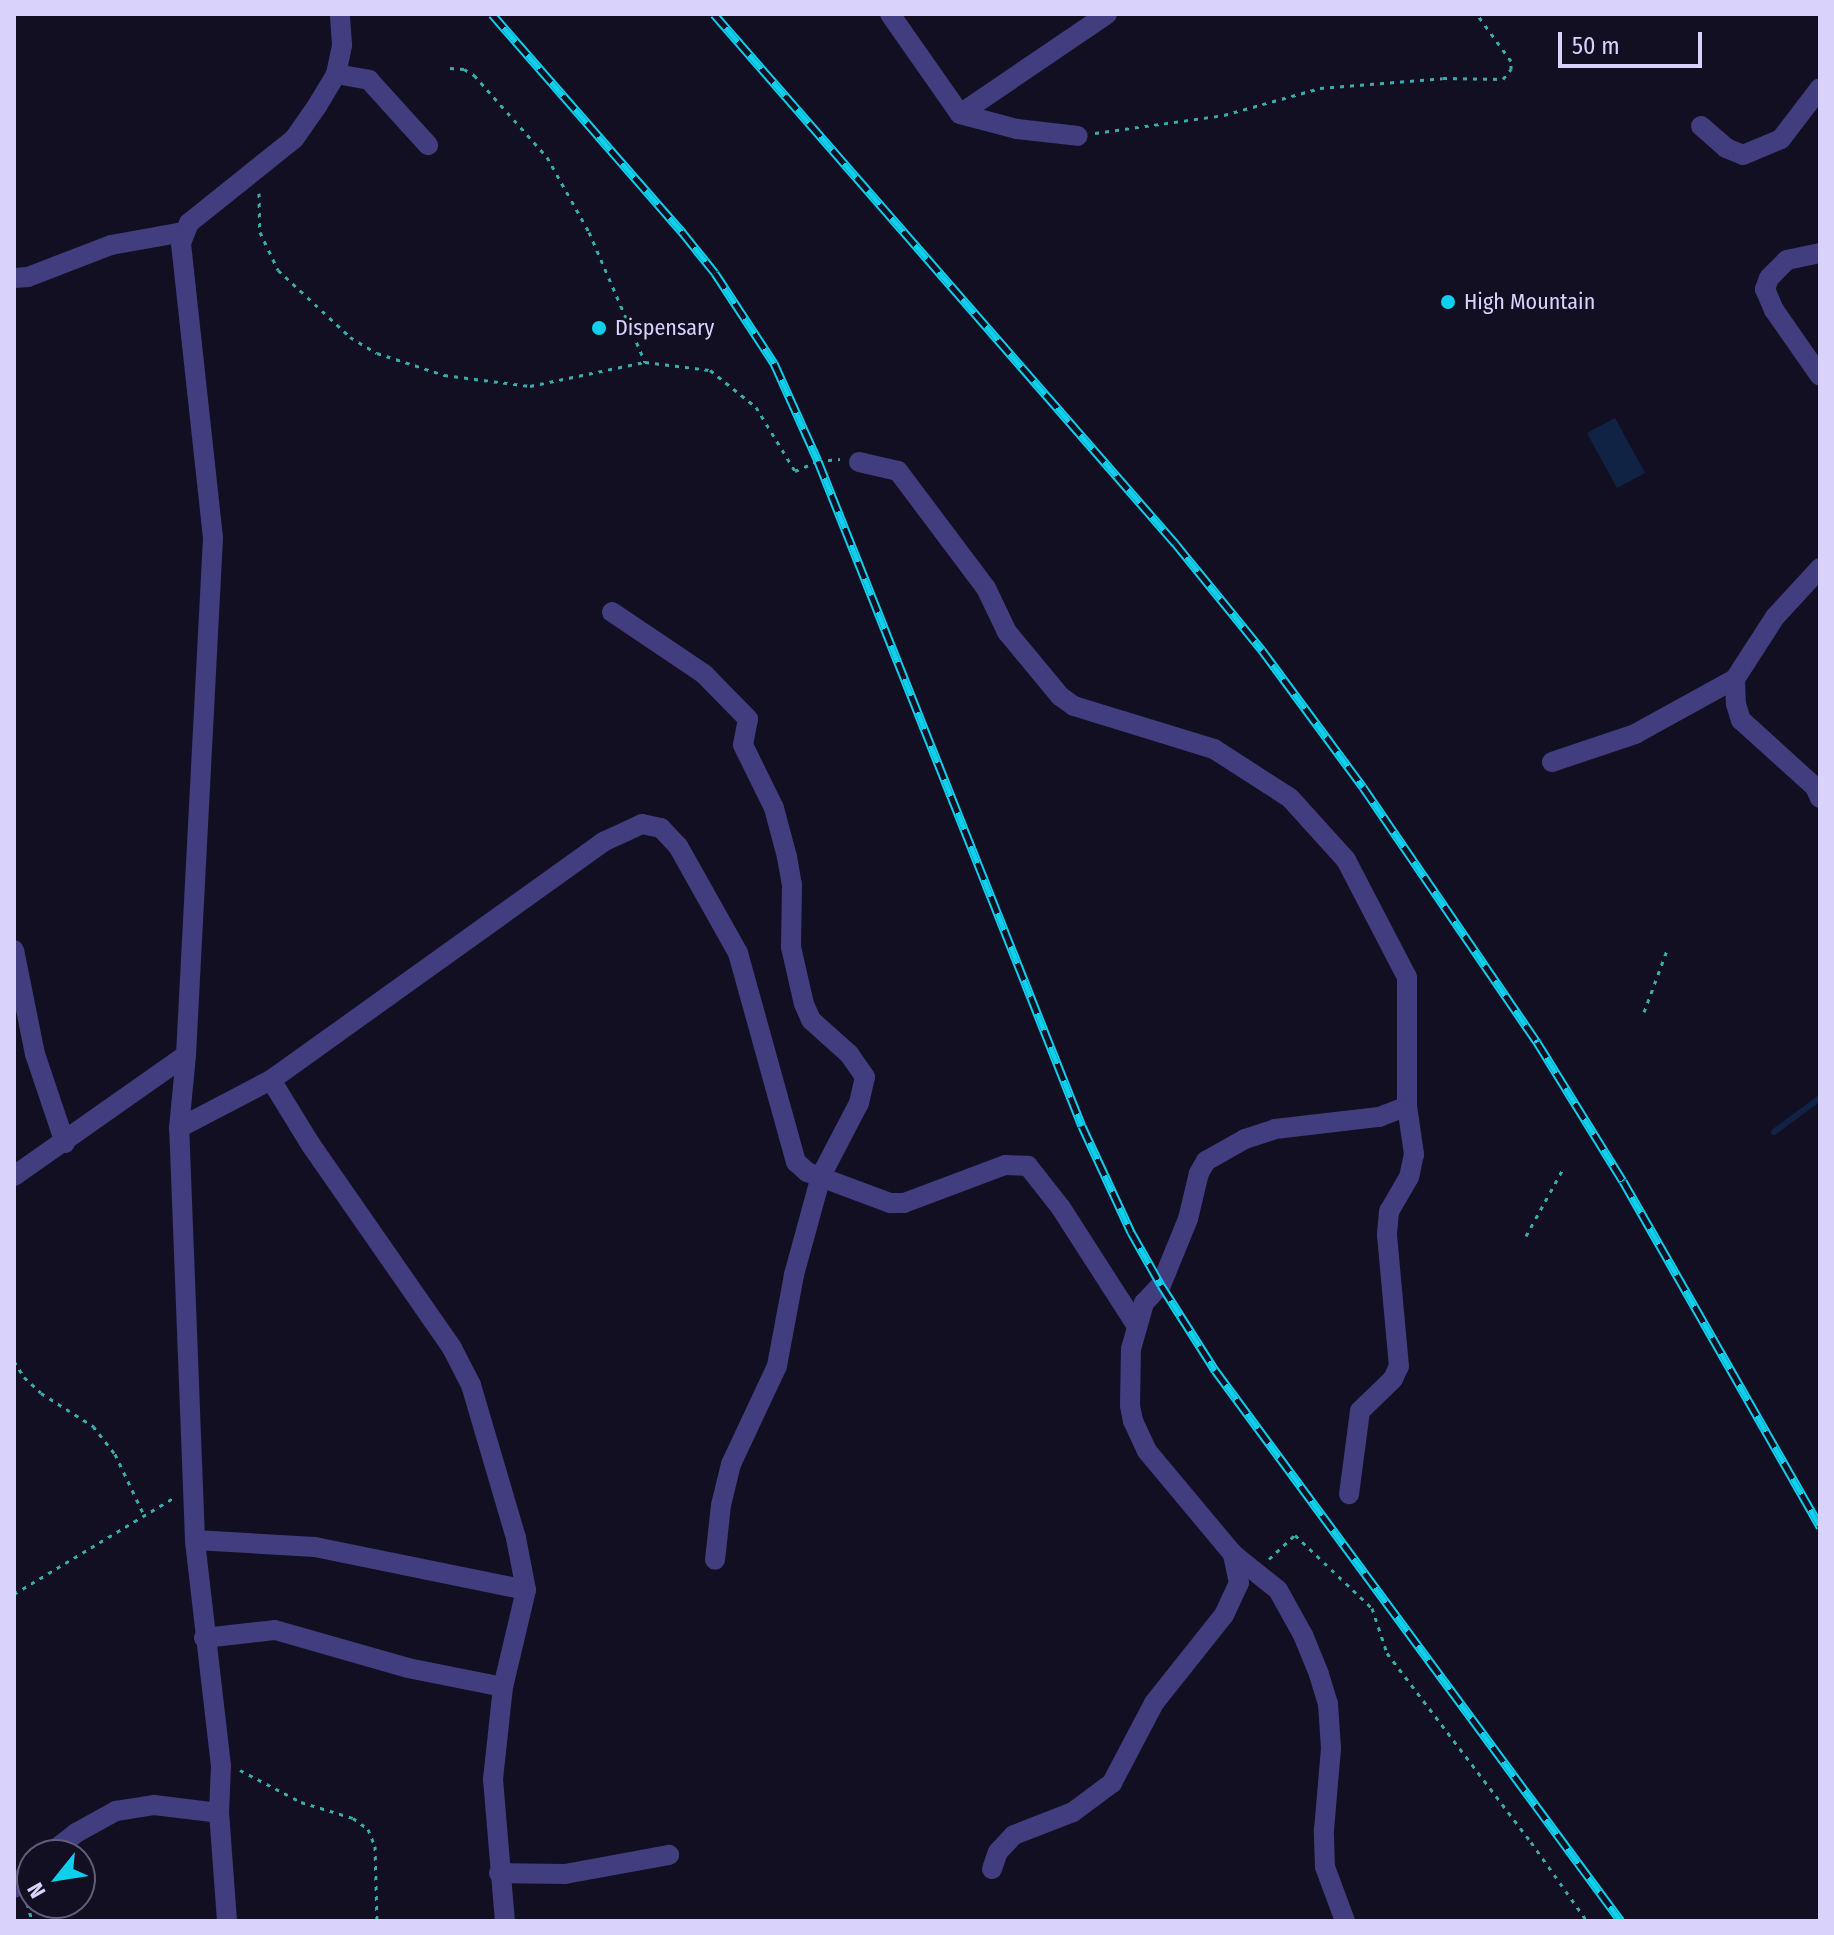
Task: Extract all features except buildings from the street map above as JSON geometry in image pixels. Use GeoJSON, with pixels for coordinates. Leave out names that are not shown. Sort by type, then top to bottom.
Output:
{"type":"FeatureCollection","features":[{"type":"Feature","properties":{"kind":"street"},"geometry":{"type":"LineString","coordinates":[[227,1921],[219,1813],[221,1766],[195,1540],[179,1128],[186,1055],[213,538],[181,243],[183,232],[201,212],[294,139],[336,74],[342,45],[340,14]]}},
{"type":"Feature","properties":{"kind":"street"},"geometry":{"type":"LineString","coordinates":[[890,14],[960,114],[1017,129],[1078,136]]}},
{"type":"Feature","properties":{"kind":"street"},"geometry":{"type":"LineString","coordinates":[[960,114],[1107,14]]}},
{"type":"Feature","properties":{"kind":"street"},"geometry":{"type":"LineString","coordinates":[[336,74],[369,80],[428,145]]}},
{"type":"Feature","properties":{"kind":"street"},"geometry":{"type":"LineString","coordinates":[[1701,126],[1726,148],[1743,155],[1781,139],[1820,88]]}},
{"type":"Feature","properties":{"kind":"street"},"geometry":{"type":"LineString","coordinates":[[14,278],[28,277],[111,245],[147,236],[183,232]]}},
{"type":"Feature","properties":{"kind":"street"},"geometry":{"type":"LineString","coordinates":[[1820,253],[1787,260],[1769,278],[1765,289],[1774,310],[1820,376]]}},
{"type":"Feature","properties":{"kind":"street"},"geometry":{"type":"LineString","coordinates":[[859,462],[898,471],[986,588],[1007,632],[1060,696],[1074,706],[1214,749],[1290,798],[1337,849],[1363,890],[1407,977],[1407,1106],[1413,1167],[1389,1211],[1387,1235],[1398,1372],[1360,1411],[1349,1494]]}},
{"type":"Feature","properties":{"kind":"street"},"geometry":{"type":"LineString","coordinates":[[1552,762],[1635,734],[1735,679],[1775,617],[1820,568]]}},
{"type":"Feature","properties":{"kind":"street"},"geometry":{"type":"LineString","coordinates":[[612,612],[704,674],[748,719],[743,745],[774,808],[787,857],[792,884],[791,947],[804,1004],[811,1020],[849,1054],[865,1077],[859,1103],[821,1176],[794,1275],[777,1366],[731,1464],[721,1505],[715,1560]]}},
{"type":"Feature","properties":{"kind":"street"},"geometry":{"type":"LineString","coordinates":[[1735,679],[1736,704],[1741,720],[1815,787],[1820,798]]}},
{"type":"Feature","properties":{"kind":"street"},"geometry":{"type":"LineString","coordinates":[[179,1128],[271,1080],[603,842],[642,824],[661,828],[678,846],[738,953],[768,1051],[796,1162],[807,1172],[874,1199],[904,1203],[1005,1165],[1028,1166],[1061,1208],[1136,1325]]}},
{"type":"Feature","properties":{"kind":"street"},"geometry":{"type":"LineString","coordinates":[[14,950],[35,1054],[65,1143]]}},
{"type":"Feature","properties":{"kind":"street"},"geometry":{"type":"LineString","coordinates":[[14,1176],[186,1055]]}},
{"type":"Feature","properties":{"kind":"street"},"geometry":{"type":"LineString","coordinates":[[271,1080],[311,1145],[452,1348],[471,1385],[516,1538],[526,1590],[503,1687],[493,1779],[505,1921]]}},
{"type":"Feature","properties":{"kind":"street"},"geometry":{"type":"LineString","coordinates":[[1345,1921],[1325,1867],[1331,1748],[1328,1704],[1319,1674],[1293,1614],[1278,1590],[1233,1554],[1162,1473],[1133,1421],[1131,1349],[1144,1303],[1161,1285],[1188,1219],[1199,1173],[1206,1161],[1245,1139],[1275,1129],[1379,1117],[1407,1106]]}},
{"type":"Feature","properties":{"kind":"street"},"geometry":{"type":"LineString","coordinates":[[195,1540],[315,1547],[526,1590]]}},
{"type":"Feature","properties":{"kind":"street"},"geometry":{"type":"LineString","coordinates":[[992,1869],[998,1852],[1014,1835],[1073,1812],[1112,1783],[1154,1703],[1224,1615],[1239,1583],[1233,1554]]}},
{"type":"Feature","properties":{"kind":"street"},"geometry":{"type":"LineString","coordinates":[[204,1638],[275,1630],[408,1668],[503,1687]]}},
{"type":"Feature","properties":{"kind":"street"},"geometry":{"type":"LineString","coordinates":[[68,1839],[116,1811],[154,1805],[219,1813]]}},
{"type":"Feature","properties":{"kind":"street"},"geometry":{"type":"LineString","coordinates":[[499,1873],[565,1874],[669,1855]]}},
{"type":"Feature","properties":{"kind":"path"},"geometry":{"type":"LineString","coordinates":[[1078,136],[1224,115],[1320,88],[1443,78],[1503,79],[1511,69],[1511,61],[1477,14]]}},
{"type":"Feature","properties":{"kind":"path"},"geometry":{"type":"LineString","coordinates":[[450,68],[464,69],[474,75],[547,157],[589,232],[645,362]]}},
{"type":"Feature","properties":{"kind":"path"},"geometry":{"type":"LineString","coordinates":[[259,168],[260,232],[278,270],[350,337],[377,353],[444,375],[530,386],[645,362],[710,370],[756,407],[795,471],[818,461],[837,459],[859,462]]}},
{"type":"Feature","properties":{"kind":"path"},"geometry":{"type":"LineString","coordinates":[[1644,1012],[1667,950]]}},
{"type":"Feature","properties":{"kind":"path"},"geometry":{"type":"LineString","coordinates":[[1526,1236],[1563,1169]]}},
{"type":"Feature","properties":{"kind":"path"},"geometry":{"type":"LineString","coordinates":[[14,1361],[24,1377],[41,1393],[93,1426],[115,1454],[144,1515]]}},
{"type":"Feature","properties":{"kind":"path"},"geometry":{"type":"LineString","coordinates":[[14,1594],[194,1485]]}},
{"type":"Feature","properties":{"kind":"path"},"geometry":{"type":"LineString","coordinates":[[1257,1572],[1295,1535],[1372,1608],[1387,1653],[1587,1921]]}},
{"type":"Feature","properties":{"kind":"path"},"geometry":{"type":"LineString","coordinates":[[221,1766],[229,1765],[301,1802],[353,1818],[368,1829],[375,1846],[377,1921]]}},
{"type":"Feature","properties":{"kind":"water"},"geometry":{"type":"Polygon","coordinates":[[[1615,418],[1645,473],[1617,488],[1587,433],[1615,418]]]}},
{"type":"Feature","properties":{"kind":"waterway"},"geometry":{"type":"LineString","coordinates":[[1774,1132],[1820,1098]]}},
{"type":"Feature","properties":{"kind":"railway"},"geometry":{"type":"LineString","coordinates":[[492,14],[683,233],[715,273],[774,363],[818,461],[1082,1126],[1131,1232],[1161,1285],[1215,1370],[1621,1921]]}},
{"type":"Feature","properties":{"kind":"railway"},"geometry":{"type":"LineString","coordinates":[[714,14],[1175,543],[1262,650],[1363,787],[1537,1042],[1623,1181],[1820,1527]]}},
{"type":"Feature","properties":{"kind":"place","name":"High Mountain"},"geometry":{"type":"Point","coordinates":[1448,302]}},
{"type":"Feature","properties":{"kind":"place","name":"Dispensary"},"geometry":{"type":"Point","coordinates":[599,328]}}]}
